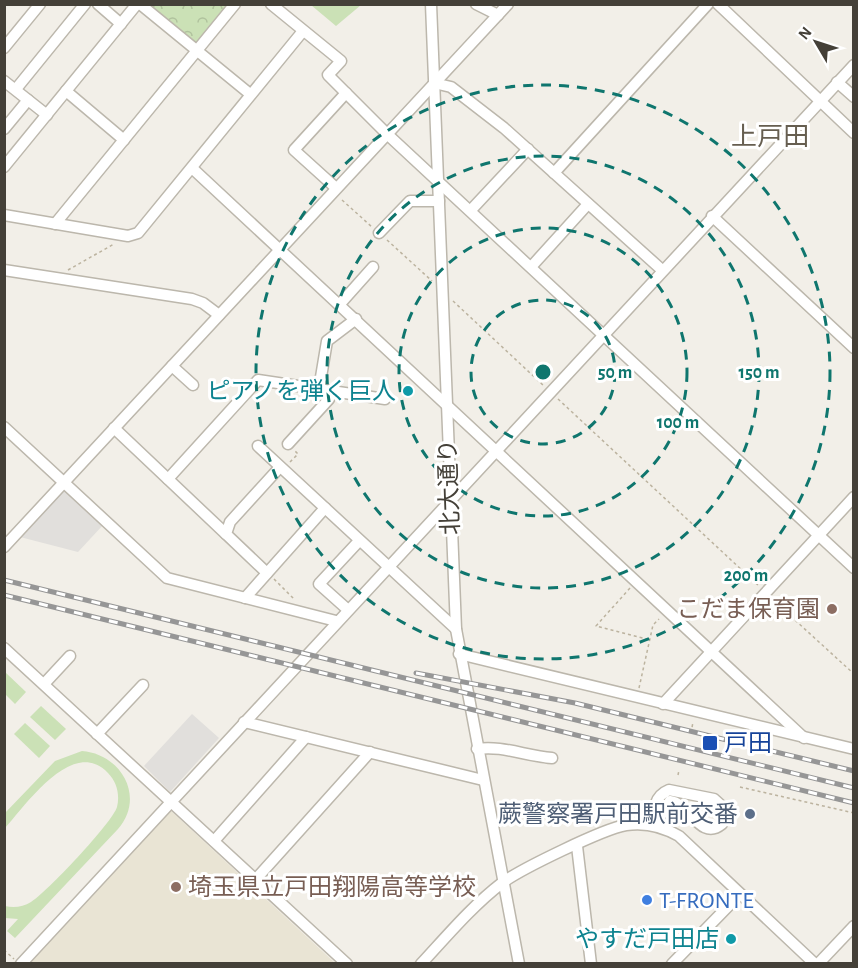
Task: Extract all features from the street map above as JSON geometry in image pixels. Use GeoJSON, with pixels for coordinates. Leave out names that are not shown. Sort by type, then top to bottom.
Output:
{"type":"FeatureCollection","features":[{"type":"Feature","properties":{"kind":"street"},"geometry":{"type":"LineString","coordinates":[[4,48],[40,4]]}},
{"type":"Feature","properties":{"kind":"street"},"geometry":{"type":"LineString","coordinates":[[16,90],[85,4]]}},
{"type":"Feature","properties":{"kind":"street"},"geometry":{"type":"LineString","coordinates":[[98,4],[121,24]]}},
{"type":"Feature","properties":{"kind":"street"},"geometry":{"type":"LineString","coordinates":[[6,161],[138,4],[250,94]]}},
{"type":"Feature","properties":{"kind":"street"},"geometry":{"type":"LineString","coordinates":[[55,224],[235,4]]}},
{"type":"Feature","properties":{"kind":"street"},"geometry":{"type":"LineString","coordinates":[[271,4],[341,62],[328,75],[387,134],[854,568]]}},
{"type":"Feature","properties":{"kind":"street","name":"北大通り"},"geometry":{"type":"LineString","coordinates":[[431,4],[449,499],[456,628],[459,654],[519,963]]}},
{"type":"Feature","properties":{"kind":"street"},"geometry":{"type":"LineString","coordinates":[[476,4],[498,15]]}},
{"type":"Feature","properties":{"kind":"street"},"geometry":{"type":"LineString","coordinates":[[6,542],[64,483],[334,189],[508,4]]}},
{"type":"Feature","properties":{"kind":"street"},"geometry":{"type":"LineString","coordinates":[[554,173],[708,4]]}},
{"type":"Feature","properties":{"kind":"street"},"geometry":{"type":"LineString","coordinates":[[718,4],[854,133]]}},
{"type":"Feature","properties":{"kind":"street"},"geometry":{"type":"LineString","coordinates":[[4,215],[128,236],[138,233],[303,31]]}},
{"type":"Feature","properties":{"kind":"street"},"geometry":{"type":"LineString","coordinates":[[20,963],[387,565],[854,65]]}},
{"type":"Feature","properties":{"kind":"street"},"geometry":{"type":"LineString","coordinates":[[4,81],[47,115]]}},
{"type":"Feature","properties":{"kind":"street"},"geometry":{"type":"LineString","coordinates":[[837,82],[854,97]]}},
{"type":"Feature","properties":{"kind":"street"},"geometry":{"type":"LineString","coordinates":[[434,83],[451,87],[528,149],[662,270]]}},
{"type":"Feature","properties":{"kind":"street"},"geometry":{"type":"LineString","coordinates":[[66,91],[124,140]]}},
{"type":"Feature","properties":{"kind":"street"},"geometry":{"type":"LineString","coordinates":[[334,189],[294,150],[346,93]]}},
{"type":"Feature","properties":{"kind":"street"},"geometry":{"type":"LineString","coordinates":[[4,129],[28,100]]}},
{"type":"Feature","properties":{"kind":"street"},"geometry":{"type":"LineString","coordinates":[[471,210],[528,149]]}},
{"type":"Feature","properties":{"kind":"street"},"geometry":{"type":"LineString","coordinates":[[192,168],[637,580],[804,738]]}},
{"type":"Feature","properties":{"kind":"street"},"geometry":{"type":"LineString","coordinates":[[379,233],[410,201],[438,201]]}},
{"type":"Feature","properties":{"kind":"street"},"geometry":{"type":"LineString","coordinates":[[531,267],[588,204]]}},
{"type":"Feature","properties":{"kind":"street"},"geometry":{"type":"LineString","coordinates":[[712,216],[854,348]]}},
{"type":"Feature","properties":{"kind":"street"},"geometry":{"type":"LineString","coordinates":[[340,304],[373,267]]}},
{"type":"Feature","properties":{"kind":"street"},"geometry":{"type":"LineString","coordinates":[[4,270],[192,299],[203,303],[219,315]]}},
{"type":"Feature","properties":{"kind":"street"},"geometry":{"type":"LineString","coordinates":[[288,444],[329,399],[325,390],[327,341],[356,319]]}},
{"type":"Feature","properties":{"kind":"street"},"geometry":{"type":"LineString","coordinates":[[172,366],[193,385]]}},
{"type":"Feature","properties":{"kind":"street"},"geometry":{"type":"LineString","coordinates":[[168,479],[258,380],[385,399]]}},
{"type":"Feature","properties":{"kind":"street"},"geometry":{"type":"LineString","coordinates":[[4,427],[167,578],[336,621]]}},
{"type":"Feature","properties":{"kind":"street"},"geometry":{"type":"LineString","coordinates":[[114,428],[267,573]]}},
{"type":"Feature","properties":{"kind":"street"},"geometry":{"type":"LineString","coordinates":[[258,446],[456,628]]}},
{"type":"Feature","properties":{"kind":"street"},"geometry":{"type":"LineString","coordinates":[[226,534],[230,522],[281,468]]}},
{"type":"Feature","properties":{"kind":"street"},"geometry":{"type":"LineString","coordinates":[[663,704],[854,497]]}},
{"type":"Feature","properties":{"kind":"street"},"geometry":{"type":"LineString","coordinates":[[245,598],[325,508]]}},
{"type":"Feature","properties":{"kind":"street"},"geometry":{"type":"LineString","coordinates":[[347,609],[319,584],[360,541]]}},
{"type":"Feature","properties":{"kind":"street"},"geometry":{"type":"LineString","coordinates":[[4,648],[347,963]]}},
{"type":"Feature","properties":{"kind":"street"},"geometry":{"type":"LineString","coordinates":[[459,654],[854,749]]}},
{"type":"Feature","properties":{"kind":"street"},"geometry":{"type":"LineString","coordinates":[[44,684],[70,656]]}},
{"type":"Feature","properties":{"kind":"street"},"geometry":{"type":"LineString","coordinates":[[98,734],[143,686]]}},
{"type":"Feature","properties":{"kind":"street"},"geometry":{"type":"LineString","coordinates":[[244,722],[483,780]]}},
{"type":"Feature","properties":{"kind":"street"},"geometry":{"type":"LineString","coordinates":[[214,841],[306,737]]}},
{"type":"Feature","properties":{"kind":"street"},"geometry":{"type":"LineString","coordinates":[[477,749],[493,747],[528,756],[552,758]]}},
{"type":"Feature","properties":{"kind":"street"},"geometry":{"type":"LineString","coordinates":[[256,879],[370,752]]}},
{"type":"Feature","properties":{"kind":"street"},"geometry":{"type":"LineString","coordinates":[[669,790],[714,799],[725,809],[722,824],[707,829],[677,802],[670,801],[656,825],[654,812],[658,798],[669,790]]}},
{"type":"Feature","properties":{"kind":"street"},"geometry":{"type":"LineString","coordinates":[[421,963],[481,901],[503,882],[577,846],[627,825],[656,825],[679,836],[816,963],[854,926]]}},
{"type":"Feature","properties":{"kind":"street"},"geometry":{"type":"LineString","coordinates":[[577,846],[591,963]]}},
{"type":"Feature","properties":{"kind":"street"},"geometry":{"type":"LineString","coordinates":[[672,963],[740,894]]}},
{"type":"Feature","properties":{"kind":"path"},"geometry":{"type":"LineString","coordinates":[[334,189],[854,674]]}},
{"type":"Feature","properties":{"kind":"path"},"geometry":{"type":"LineString","coordinates":[[54,278],[128,236]]}},
{"type":"Feature","properties":{"kind":"path"},"geometry":{"type":"LineString","coordinates":[[281,468],[298,454],[288,444]]}},
{"type":"Feature","properties":{"kind":"path"},"geometry":{"type":"LineString","coordinates":[[267,573],[310,614]]}},
{"type":"Feature","properties":{"kind":"path"},"geometry":{"type":"LineString","coordinates":[[637,580],[596,626],[650,640]]}},
{"type":"Feature","properties":{"kind":"path"},"geometry":{"type":"LineString","coordinates":[[636,698],[654,625],[668,609]]}},
{"type":"Feature","properties":{"kind":"path"},"geometry":{"type":"LineString","coordinates":[[691,733],[693,722]]}},
{"type":"Feature","properties":{"kind":"path"},"geometry":{"type":"LineString","coordinates":[[678,775],[679,770]]}},
{"type":"Feature","properties":{"kind":"path"},"geometry":{"type":"LineString","coordinates":[[740,787],[854,813]]}},
{"type":"Feature","properties":{"kind":"path"},"geometry":{"type":"LineString","coordinates":[[4,950],[20,963]]}},
{"type":"Feature","properties":{"kind":"shaded area"},"geometry":{"type":"Polygon","coordinates":[[[64,489],[103,525],[78,552],[20,537],[64,489]]]}},
{"type":"Feature","properties":{"kind":"shaded area"},"geometry":{"type":"Polygon","coordinates":[[[192,714],[219,738],[170,792],[144,766],[192,714]]]}},
{"type":"Feature","properties":{"kind":"shaded area","name":"埼玉県立戸田翔陽高等学校"},"geometry":{"type":"Polygon","coordinates":[[[170,810],[335,963],[29,964],[170,810]]]}},
{"type":"Feature","properties":{"kind":"green space"},"geometry":{"type":"Polygon","coordinates":[[[150,5],[230,5],[194,45],[150,8],[150,5]]]}},
{"type":"Feature","properties":{"kind":"green space"},"geometry":{"type":"Polygon","coordinates":[[[311,5],[361,5],[336,26],[311,5]]]}},
{"type":"Feature","properties":{"kind":"green space"},"geometry":{"type":"Polygon","coordinates":[[[5,672],[26,692],[15,704],[5,694],[5,672]]]}},
{"type":"Feature","properties":{"kind":"green space"},"geometry":{"type":"Polygon","coordinates":[[[41,706],[66,729],[55,740],[30,717],[41,706]]]}},
{"type":"Feature","properties":{"kind":"green space"},"geometry":{"type":"Polygon","coordinates":[[[25,723],[50,746],[39,758],[14,734],[25,723]]]}},
{"type":"Feature","properties":{"kind":"green space"},"geometry":{"type":"Polygon","coordinates":[[[82,751],[108,760],[125,779],[130,804],[126,817],[118,829],[15,938],[7,931],[18,919],[5,918],[5,906],[22,906],[39,896],[92,842],[117,807],[117,789],[114,780],[94,764],[80,763],[66,768],[51,778],[5,828],[5,813],[55,761],[82,751]]]}},
{"type":"Feature","properties":{"kind":"railway"},"geometry":{"type":"LineString","coordinates":[[4,580],[854,788]]}},
{"type":"Feature","properties":{"kind":"railway"},"geometry":{"type":"LineString","coordinates":[[4,595],[854,803]]}},
{"type":"Feature","properties":{"kind":"railway"},"geometry":{"type":"LineString","coordinates":[[416,673],[575,703],[854,771]]}},
{"type":"Feature","properties":{"kind":"place","name":"ピアノを弾く巨人"},"geometry":{"type":"Point","coordinates":[408,391]}},
{"type":"Feature","properties":{"kind":"place","name":"こだま保育園"},"geometry":{"type":"Point","coordinates":[832,609]}},
{"type":"Feature","properties":{"kind":"place","name":"戸田"},"geometry":{"type":"Point","coordinates":[710,743]}},
{"type":"Feature","properties":{"kind":"place","name":"蕨警察署戸田駅前交番"},"geometry":{"type":"Point","coordinates":[750,814]}},
{"type":"Feature","properties":{"kind":"place","name":"埼玉県立戸田翔陽高等学校"},"geometry":{"type":"Point","coordinates":[176,887]}},
{"type":"Feature","properties":{"kind":"place","name":"T-FRONTE"},"geometry":{"type":"Point","coordinates":[647,900]}},
{"type":"Feature","properties":{"kind":"place","name":"やすだ戸田店"},"geometry":{"type":"Point","coordinates":[731,939]}},
{"type":"Feature","properties":{"kind":"district","name":"上戸田"},"geometry":{"type":"Point","coordinates":[770,136]}}]}
